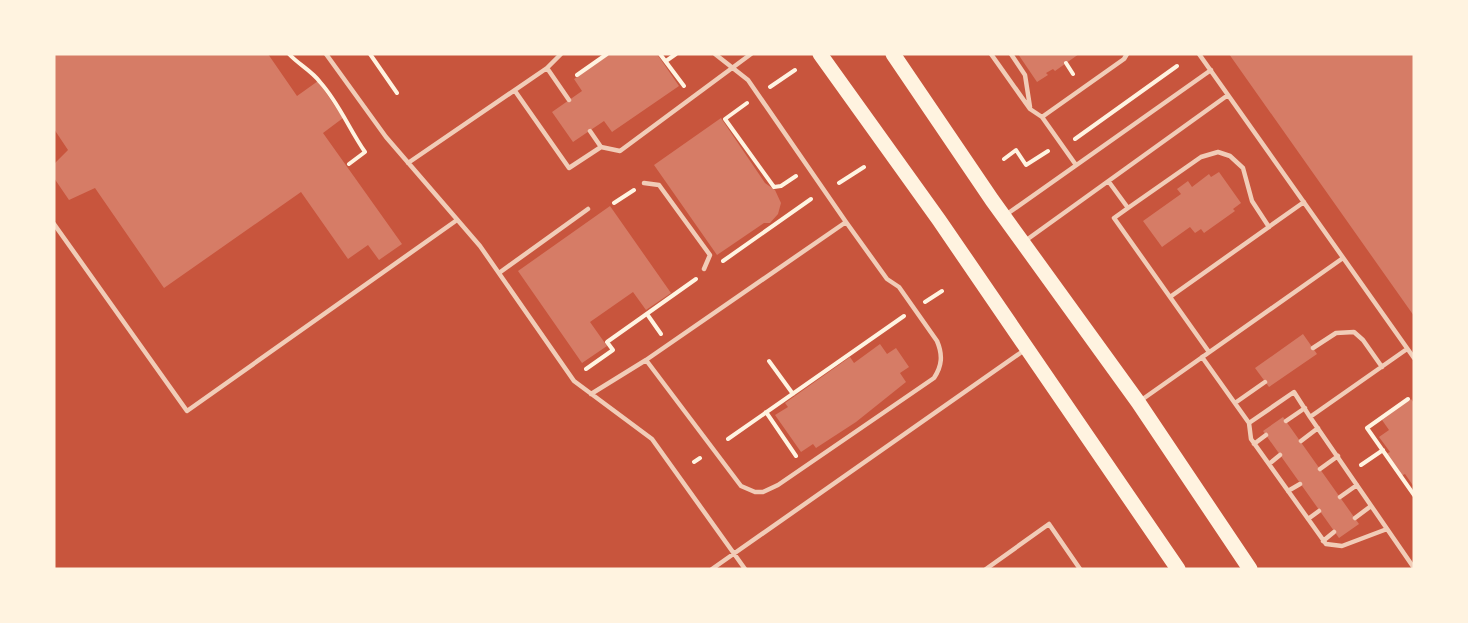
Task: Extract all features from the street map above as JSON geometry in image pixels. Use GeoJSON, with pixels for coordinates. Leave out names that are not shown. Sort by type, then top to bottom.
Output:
{"type":"FeatureCollection","features":[{"type":"Feature","properties":{"kind":"main road"},"geometry":{"type":"LineString","coordinates":[[820,54],[939,220],[1178,569]]}},
{"type":"Feature","properties":{"kind":"main road"},"geometry":{"type":"LineString","coordinates":[[893,54],[1004,216],[1138,402],[1251,569]]}},
{"type":"Feature","properties":{"kind":"lane"},"geometry":{"type":"LineString","coordinates":[[326,54],[386,137],[499,273],[574,381],[652,439],[745,569]]}},
{"type":"Feature","properties":{"kind":"lane"},"geometry":{"type":"LineString","coordinates":[[408,164],[547,68],[561,54]]}},
{"type":"Feature","properties":{"kind":"lane"},"geometry":{"type":"LineString","coordinates":[[646,360],[668,392],[719,454],[736,481],[747,490],[763,492],[787,480],[934,378],[940,369],[941,350],[937,341],[898,288],[887,279],[748,80],[715,54]]}},
{"type":"Feature","properties":{"kind":"lane"},"geometry":{"type":"LineString","coordinates":[[590,131],[601,147],[620,151],[751,54]]}},
{"type":"Feature","properties":{"kind":"lane"},"geometry":{"type":"LineString","coordinates":[[991,54],[1030,109],[1042,117],[1076,165]]}},
{"type":"Feature","properties":{"kind":"lane"},"geometry":{"type":"LineString","coordinates":[[1011,54],[1025,75],[1030,109]]}},
{"type":"Feature","properties":{"kind":"lane"},"geometry":{"type":"LineString","coordinates":[[1042,117],[1124,60],[1127,54]]}},
{"type":"Feature","properties":{"kind":"lane"},"geometry":{"type":"LineString","coordinates":[[1199,54],[1414,358]]}},
{"type":"Feature","properties":{"kind":"lane"},"geometry":{"type":"LineString","coordinates":[[547,68],[569,100]]}},
{"type":"Feature","properties":{"kind":"lane"},"geometry":{"type":"LineString","coordinates":[[1004,216],[1211,70]]}},
{"type":"Feature","properties":{"kind":"lane"},"geometry":{"type":"LineString","coordinates":[[514,91],[569,168],[601,147]]}},
{"type":"Feature","properties":{"kind":"lane"},"geometry":{"type":"LineString","coordinates":[[1023,242],[1228,95]]}},
{"type":"Feature","properties":{"kind":"lane"},"geometry":{"type":"LineString","coordinates":[[1209,352],[1114,218],[1201,158],[1218,152],[1230,156],[1243,168],[1252,201],[1269,227]]}},
{"type":"Feature","properties":{"kind":"lane"},"geometry":{"type":"LineString","coordinates":[[1109,182],[1128,208]]}},
{"type":"Feature","properties":{"kind":"lane"},"geometry":{"type":"LineString","coordinates":[[644,183],[659,185],[710,255],[704,269]]}},
{"type":"Feature","properties":{"kind":"lane"},"geometry":{"type":"LineString","coordinates":[[1170,297],[1304,202]]}},
{"type":"Feature","properties":{"kind":"lane"},"geometry":{"type":"LineString","coordinates":[[499,273],[588,209]]}},
{"type":"Feature","properties":{"kind":"lane"},"geometry":{"type":"LineString","coordinates":[[54,224],[187,411],[457,220]]}},
{"type":"Feature","properties":{"kind":"lane"},"geometry":{"type":"LineString","coordinates":[[591,394],[646,360],[846,222]]}},
{"type":"Feature","properties":{"kind":"lane"},"geometry":{"type":"LineString","coordinates":[[1138,402],[1343,258]]}},
{"type":"Feature","properties":{"kind":"lane"},"geometry":{"type":"LineString","coordinates":[[1313,348],[1336,333],[1354,332],[1363,340],[1382,367]]}},
{"type":"Feature","properties":{"kind":"lane"},"geometry":{"type":"LineString","coordinates":[[712,569],[1026,349]]}},
{"type":"Feature","properties":{"kind":"lane"},"geometry":{"type":"LineString","coordinates":[[1310,417],[1407,349]]}},
{"type":"Feature","properties":{"kind":"lane"},"geometry":{"type":"LineString","coordinates":[[1202,357],[1249,423],[1254,444],[1323,540],[1337,547],[1387,529]]}},
{"type":"Feature","properties":{"kind":"lane"},"geometry":{"type":"LineString","coordinates":[[1235,403],[1265,382]]}},
{"type":"Feature","properties":{"kind":"lane"},"geometry":{"type":"LineString","coordinates":[[1249,423],[1294,392],[1414,568]]}},
{"type":"Feature","properties":{"kind":"lane"},"geometry":{"type":"LineString","coordinates":[[1286,421],[1305,408]]}},
{"type":"Feature","properties":{"kind":"lane"},"geometry":{"type":"LineString","coordinates":[[1301,441],[1318,428]]}},
{"type":"Feature","properties":{"kind":"lane"},"geometry":{"type":"LineString","coordinates":[[1254,444],[1266,435]]}},
{"type":"Feature","properties":{"kind":"lane"},"geometry":{"type":"LineString","coordinates":[[1269,464],[1280,455]]}},
{"type":"Feature","properties":{"kind":"lane"},"geometry":{"type":"LineString","coordinates":[[1320,469],[1338,456]]}},
{"type":"Feature","properties":{"kind":"lane"},"geometry":{"type":"LineString","coordinates":[[1288,492],[1300,483]]}},
{"type":"Feature","properties":{"kind":"lane"},"geometry":{"type":"LineString","coordinates":[[1340,497],[1357,485]]}},
{"type":"Feature","properties":{"kind":"lane"},"geometry":{"type":"LineString","coordinates":[[1355,518],[1371,506]]}},
{"type":"Feature","properties":{"kind":"lane"},"geometry":{"type":"LineString","coordinates":[[1308,519],[1319,511]]}},
{"type":"Feature","properties":{"kind":"lane"},"geometry":{"type":"LineString","coordinates":[[986,569],[1049,524],[1080,569]]}},
{"type":"Feature","properties":{"kind":"lane"},"geometry":{"type":"LineString","coordinates":[[1323,540],[1334,532]]}},
{"type":"Feature","properties":{"kind":"path"},"geometry":{"type":"LineString","coordinates":[[289,54],[319,80],[365,152],[349,164]]}},
{"type":"Feature","properties":{"kind":"path"},"geometry":{"type":"LineString","coordinates":[[370,54],[397,93]]}},
{"type":"Feature","properties":{"kind":"path"},"geometry":{"type":"LineString","coordinates":[[577,75],[607,54]]}},
{"type":"Feature","properties":{"kind":"path"},"geometry":{"type":"LineString","coordinates":[[660,54],[684,86]]}},
{"type":"Feature","properties":{"kind":"path"},"geometry":{"type":"LineString","coordinates":[[666,61],[676,54]]}},
{"type":"Feature","properties":{"kind":"path"},"geometry":{"type":"LineString","coordinates":[[1066,63],[1073,74]]}},
{"type":"Feature","properties":{"kind":"path"},"geometry":{"type":"LineString","coordinates":[[1074,139],[1177,66]]}},
{"type":"Feature","properties":{"kind":"path"},"geometry":{"type":"LineString","coordinates":[[770,87],[795,70]]}},
{"type":"Feature","properties":{"kind":"path"},"geometry":{"type":"LineString","coordinates":[[747,103],[725,119],[774,187],[781,186],[808,168]]}},
{"type":"Feature","properties":{"kind":"path"},"geometry":{"type":"LineString","coordinates":[[1004,159],[1016,150],[1026,165],[1048,151]]}},
{"type":"Feature","properties":{"kind":"path"},"geometry":{"type":"LineString","coordinates":[[839,183],[864,167]]}},
{"type":"Feature","properties":{"kind":"path"},"geometry":{"type":"LineString","coordinates":[[717,265],[773,223],[811,199]]}},
{"type":"Feature","properties":{"kind":"path"},"geometry":{"type":"LineString","coordinates":[[586,369],[612,350],[607,342],[697,279]]}},
{"type":"Feature","properties":{"kind":"path"},"geometry":{"type":"LineString","coordinates":[[922,304],[942,291]]}},
{"type":"Feature","properties":{"kind":"path"},"geometry":{"type":"LineString","coordinates":[[647,314],[668,344]]}},
{"type":"Feature","properties":{"kind":"path"},"geometry":{"type":"LineString","coordinates":[[728,439],[907,314]]}},
{"type":"Feature","properties":{"kind":"path"},"geometry":{"type":"LineString","coordinates":[[769,361],[793,394]]}},
{"type":"Feature","properties":{"kind":"path"},"geometry":{"type":"LineString","coordinates":[[1408,399],[1367,428],[1414,495]]}},
{"type":"Feature","properties":{"kind":"path"},"geometry":{"type":"LineString","coordinates":[[766,412],[797,458]]}},
{"type":"Feature","properties":{"kind":"path"},"geometry":{"type":"LineString","coordinates":[[1350,474],[1383,450]]}},
{"type":"Feature","properties":{"kind":"path"},"geometry":{"type":"LineString","coordinates":[[694,462],[700,458]]}},
{"type":"Feature","properties":{"kind":"building"},"geometry":{"type":"Polygon","coordinates":[[[54,54],[268,54],[297,96],[318,81],[343,118],[323,133],[402,244],[379,260],[368,245],[348,259],[301,192],[164,288],[95,188],[69,200],[54,178],[54,164],[68,150],[54,129],[54,54]]]}},
{"type":"Feature","properties":{"kind":"building"},"geometry":{"type":"Polygon","coordinates":[[[610,54],[657,54],[679,86],[612,132],[604,121],[573,142],[552,112],[582,91],[574,79],[610,54]]]}},
{"type":"Feature","properties":{"kind":"building"},"geometry":{"type":"Polygon","coordinates":[[[1018,54],[1079,54],[1055,71],[1053,69],[1046,73],[1048,75],[1037,82],[1018,54]]]}},
{"type":"Feature","properties":{"kind":"building"},"geometry":{"type":"Polygon","coordinates":[[[1229,54],[1414,54],[1414,316],[1229,54]]]}},
{"type":"Feature","properties":{"kind":"building"},"geometry":{"type":"Polygon","coordinates":[[[721,118],[765,183],[775,190],[781,203],[778,214],[770,223],[764,223],[717,255],[654,165],[721,118]]]}},
{"type":"Feature","properties":{"kind":"building"},"geometry":{"type":"Polygon","coordinates":[[[1219,172],[1241,203],[1233,209],[1235,211],[1204,233],[1201,229],[1195,233],[1190,227],[1162,247],[1143,221],[1181,194],[1177,189],[1188,181],[1192,187],[1209,174],[1211,177],[1219,172]]]}},
{"type":"Feature","properties":{"kind":"building"},"geometry":{"type":"Polygon","coordinates":[[[610,206],[671,293],[646,310],[633,292],[590,322],[607,346],[582,363],[518,271],[610,206]]]}},
{"type":"Feature","properties":{"kind":"building"},"geometry":{"type":"Polygon","coordinates":[[[1303,334],[1317,354],[1269,387],[1255,368],[1303,334]]]}},
{"type":"Feature","properties":{"kind":"building"},"geometry":{"type":"Polygon","coordinates":[[[880,344],[887,354],[896,348],[909,367],[900,373],[906,382],[856,422],[816,448],[813,444],[801,452],[775,415],[788,407],[785,403],[850,357],[854,363],[880,344]]]}},
{"type":"Feature","properties":{"kind":"building"},"geometry":{"type":"Polygon","coordinates":[[[1411,399],[1414,403],[1414,487],[1405,474],[1401,476],[1386,454],[1390,452],[1379,437],[1389,430],[1382,420],[1411,399]]]}},
{"type":"Feature","properties":{"kind":"building"},"geometry":{"type":"Polygon","coordinates":[[[1283,417],[1359,524],[1339,538],[1263,431],[1283,417]]]}}]}
